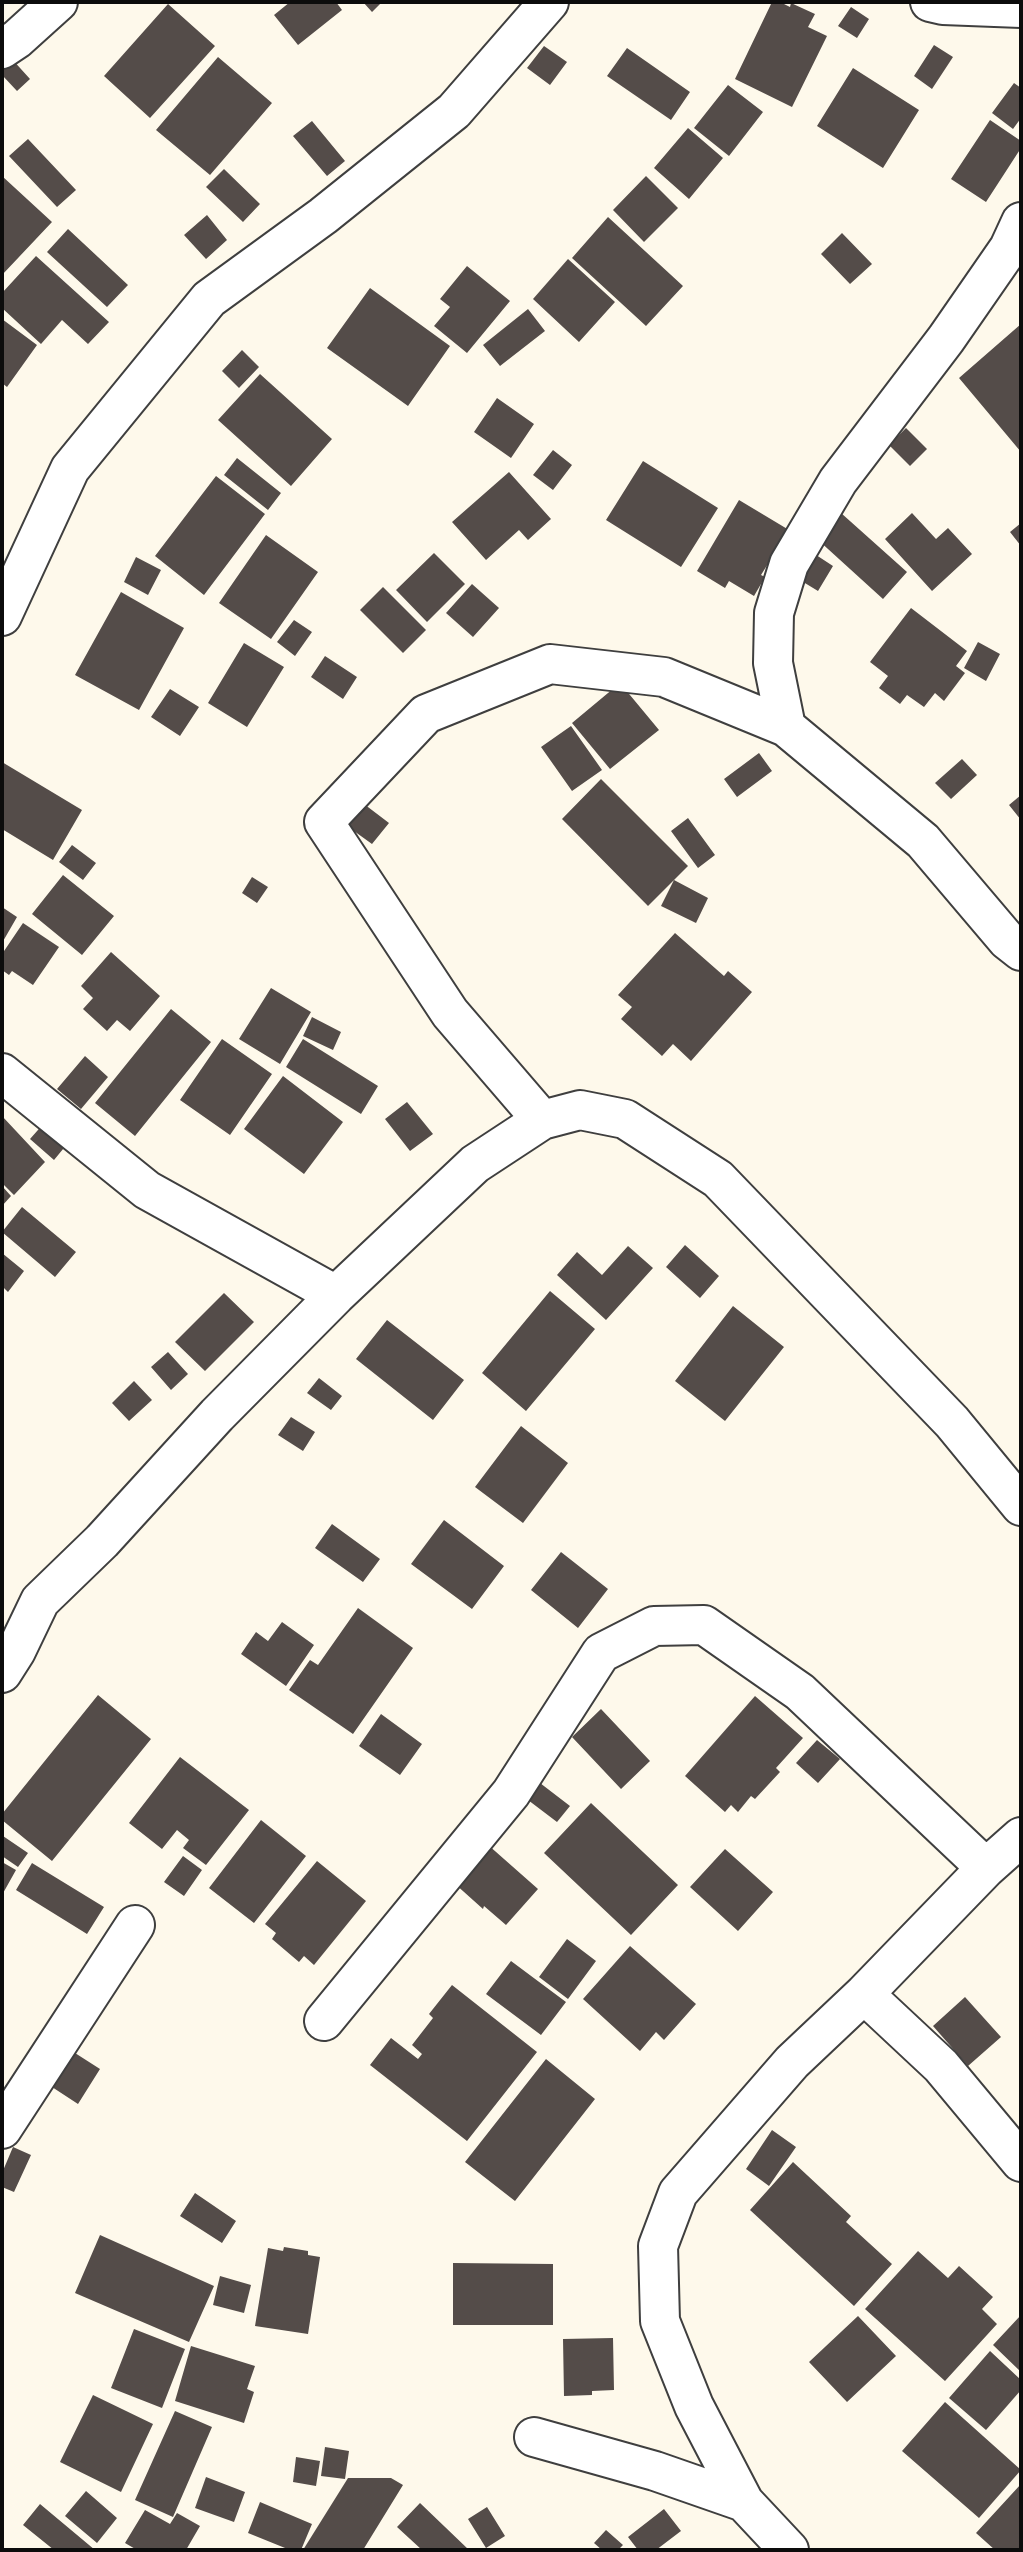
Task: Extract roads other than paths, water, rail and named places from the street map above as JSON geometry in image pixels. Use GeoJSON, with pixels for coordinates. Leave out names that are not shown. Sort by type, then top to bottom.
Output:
{"type":"FeatureCollection","features":[{"type":"Feature","properties":{"kind":"street"},"geometry":{"type":"LineString","coordinates":[[2,49],[58,2]]}},
{"type":"Feature","properties":{"kind":"street"},"geometry":{"type":"LineString","coordinates":[[930,2],[943,5],[1021,8]]}},
{"type":"Feature","properties":{"kind":"street"},"geometry":{"type":"LineString","coordinates":[[2,615],[70,469],[209,299],[323,216],[454,111],[538,4]]}},
{"type":"Feature","properties":{"kind":"street"},"geometry":{"type":"LineString","coordinates":[[786,727],[773,663],[774,612],[789,564],[838,481],[946,339],[1009,248],[1021,222]]}},
{"type":"Feature","properties":{"kind":"street"},"geometry":{"type":"LineString","coordinates":[[542,1119],[450,1013],[324,822],[426,714],[550,664],[664,677],[786,727],[923,841],[1007,940],[1021,951]]}},
{"type":"Feature","properties":{"kind":"street"},"geometry":{"type":"LineString","coordinates":[[2,1073],[147,1191],[336,1295]]}},
{"type":"Feature","properties":{"kind":"street"},"geometry":{"type":"LineString","coordinates":[[2,1673],[16,1651],[40,1601],[102,1541],[217,1415],[336,1295],[475,1164],[542,1119],[580,1110],[625,1119],[718,1179],[952,1422],[1021,1506]]}},
{"type":"Feature","properties":{"kind":"street"},"geometry":{"type":"LineString","coordinates":[[324,2021],[511,1793],[601,1653],[654,1626],[704,1625],[800,1692],[986,1868]]}},
{"type":"Feature","properties":{"kind":"street"},"geometry":{"type":"LineString","coordinates":[[789,2550],[744,2502],[694,2406],[660,2321],[658,2246],[678,2193],[792,2062],[864,1994],[986,1868],[1021,1837]]}},
{"type":"Feature","properties":{"kind":"street"},"geometry":{"type":"LineString","coordinates":[[2,2129],[135,1926]]}},
{"type":"Feature","properties":{"kind":"street"},"geometry":{"type":"LineString","coordinates":[[864,1994],[941,2066],[1021,2162]]}},
{"type":"Feature","properties":{"kind":"street"},"geometry":{"type":"LineString","coordinates":[[534,2437],[655,2471],[744,2502]]}}]}
